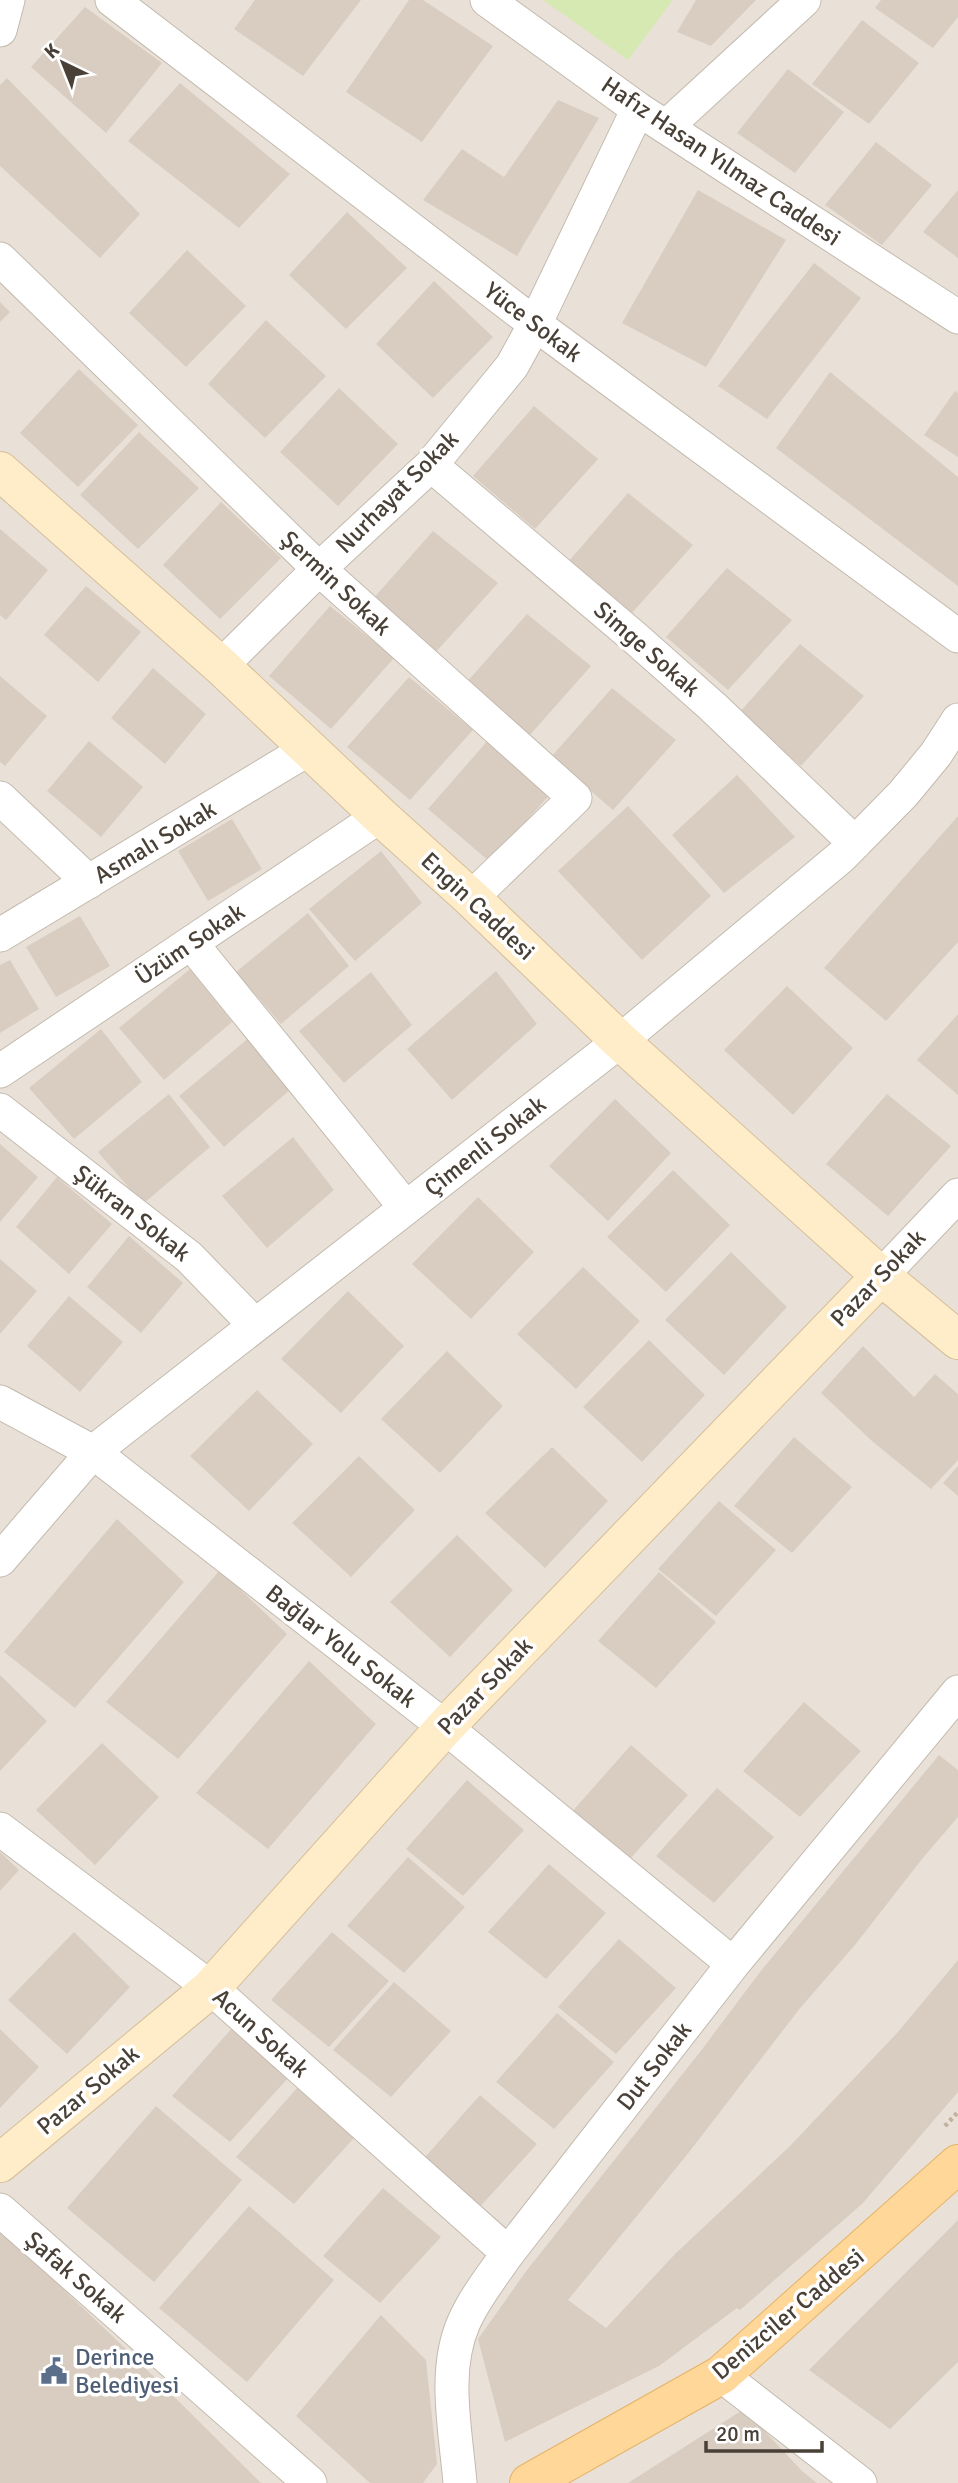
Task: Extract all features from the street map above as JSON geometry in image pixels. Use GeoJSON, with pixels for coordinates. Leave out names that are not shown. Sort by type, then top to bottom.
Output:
{"type":"FeatureCollection","features":[{"type":"Feature","properties":{"kind":"main road","name":"Denizciler Caddesi"},"geometry":{"type":"LineString","coordinates":[[529,2483],[721,2375],[958,2164]]}},
{"type":"Feature","properties":{"kind":"street"},"geometry":{"type":"LineString","coordinates":[[0,30],[8,0]]}},
{"type":"Feature","properties":{"kind":"street","name":"Yüce Sokak"},"geometry":{"type":"LineString","coordinates":[[113,0],[535,324],[958,636]]}},
{"type":"Feature","properties":{"kind":"street","name":"Hafız Hasan Yılmaz Caddesi"},"geometry":{"type":"LineString","coordinates":[[487,0],[638,109],[958,317]]}},
{"type":"Feature","properties":{"kind":"street"},"geometry":{"type":"LineString","coordinates":[[666,127],[804,0]]}},
{"type":"Feature","properties":{"kind":"street","name":"Nurhayat Sokak"},"geometry":{"type":"LineString","coordinates":[[221,666],[319,569],[431,465],[512,366],[535,324],[638,109]]}},
{"type":"Feature","properties":{"kind":"street","name":"Şermin Sokak"},"geometry":{"type":"LineString","coordinates":[[0,259],[319,569],[575,798],[471,898]]}},
{"type":"Feature","properties":{"kind":"street","name":"Simge Sokak"},"geometry":{"type":"LineString","coordinates":[[431,465],[713,707],[855,843]]}},
{"type":"Feature","properties":{"kind":"street","name":"Engin Caddesi"},"geometry":{"type":"LineString","coordinates":[[0,471],[221,666],[471,898],[620,1041],[881,1276],[958,1340]]}},
{"type":"Feature","properties":{"kind":"street","name":"Çimenli Sokak"},"geometry":{"type":"LineString","coordinates":[[0,1560],[93,1452],[620,1041],[855,843],[903,794],[936,754],[958,720]]}},
{"type":"Feature","properties":{"kind":"street","name":"Asmalı Sokak"},"geometry":{"type":"LineString","coordinates":[[0,935],[310,748]]}},
{"type":"Feature","properties":{"kind":"street"},"geometry":{"type":"LineString","coordinates":[[0,797],[89,882]]}},
{"type":"Feature","properties":{"kind":"street","name":"Üzüm Sokak"},"geometry":{"type":"LineString","coordinates":[[0,1071],[380,816]]}},
{"type":"Feature","properties":{"kind":"street"},"geometry":{"type":"LineString","coordinates":[[191,943],[406,1208]]}},
{"type":"Feature","properties":{"kind":"street","name":"Şükran Sokak"},"geometry":{"type":"LineString","coordinates":[[0,1110],[189,1257],[255,1325]]}},
{"type":"Feature","properties":{"kind":"street","name":"Pazar Sokak"},"geometry":{"type":"LineString","coordinates":[[0,2164],[211,1988],[445,1727],[958,1195]]}},
{"type":"Feature","properties":{"kind":"street","name":"Bağlar Yolu Sokak"},"geometry":{"type":"LineString","coordinates":[[0,1402],[93,1452],[445,1727],[733,1964]]}},
{"type":"Feature","properties":{"kind":"street","name":"Dut Sokak"},"geometry":{"type":"LineString","coordinates":[[460,2483],[453,2363],[464,2323],[508,2253],[733,1964],[958,1692]]}},
{"type":"Feature","properties":{"kind":"street","name":"Acun Sokak"},"geometry":{"type":"LineString","coordinates":[[0,1829],[211,1988],[508,2253]]}},
{"type":"Feature","properties":{"kind":"street","name":"Şafak Sokak"},"geometry":{"type":"LineString","coordinates":[[0,2210],[310,2483]]}},
{"type":"Feature","properties":{"kind":"street"},"geometry":{"type":"LineString","coordinates":[[721,2375],[860,2483]]}},
{"type":"Feature","properties":{"kind":"path"},"geometry":{"type":"LineString","coordinates":[[940,2131],[958,2112]]}},
{"type":"Feature","properties":{"kind":"shaded area"},"geometry":{"type":"Polygon","coordinates":[[[0,0],[958,0],[958,2483],[0,2483],[0,0]]]}},
{"type":"Feature","properties":{"kind":"green space"},"geometry":{"type":"Polygon","coordinates":[[[543,0],[673,0],[628,60],[543,0]]]}},
{"type":"Feature","properties":{"kind":"building"},"geometry":{"type":"Polygon","coordinates":[[[255,0],[361,0],[303,76],[234,29],[255,0]]]}},
{"type":"Feature","properties":{"kind":"building"},"geometry":{"type":"Polygon","coordinates":[[[409,0],[423,0],[493,46],[422,142],[346,92],[409,0]]]}},
{"type":"Feature","properties":{"kind":"building"},"geometry":{"type":"Polygon","coordinates":[[[696,0],[756,0],[711,46],[677,32],[696,0]]]}},
{"type":"Feature","properties":{"kind":"building"},"geometry":{"type":"Polygon","coordinates":[[[881,0],[958,0],[958,17],[933,48],[875,8],[881,0]]]}},
{"type":"Feature","properties":{"kind":"building"},"geometry":{"type":"Polygon","coordinates":[[[85,7],[162,63],[106,133],[31,67],[85,7]]]}},
{"type":"Feature","properties":{"kind":"building"},"geometry":{"type":"Polygon","coordinates":[[[862,20],[919,63],[869,124],[812,84],[862,20]]]}},
{"type":"Feature","properties":{"kind":"building"},"geometry":{"type":"Polygon","coordinates":[[[788,69],[844,112],[795,173],[737,133],[788,69]]]}},
{"type":"Feature","properties":{"kind":"building"},"geometry":{"type":"Polygon","coordinates":[[[7,78],[140,214],[100,258],[0,166],[0,85],[7,78]]]}},
{"type":"Feature","properties":{"kind":"building"},"geometry":{"type":"Polygon","coordinates":[[[180,83],[290,174],[239,228],[128,141],[180,83]]]}},
{"type":"Feature","properties":{"kind":"building"},"geometry":{"type":"Polygon","coordinates":[[[558,100],[599,118],[517,256],[423,200],[462,149],[504,177],[558,100]]]}},
{"type":"Feature","properties":{"kind":"building"},"geometry":{"type":"Polygon","coordinates":[[[876,142],[932,185],[882,245],[825,205],[876,142]]]}},
{"type":"Feature","properties":{"kind":"building"},"geometry":{"type":"Polygon","coordinates":[[[698,190],[786,240],[706,367],[622,323],[698,190]]]}},
{"type":"Feature","properties":{"kind":"building"},"geometry":{"type":"Polygon","coordinates":[[[958,190],[958,258],[923,232],[958,190]]]}},
{"type":"Feature","properties":{"kind":"building"},"geometry":{"type":"Polygon","coordinates":[[[347,212],[407,268],[346,329],[289,275],[347,212]]]}},
{"type":"Feature","properties":{"kind":"building"},"geometry":{"type":"Polygon","coordinates":[[[187,250],[246,306],[186,367],[129,313],[187,250]]]}},
{"type":"Feature","properties":{"kind":"building"},"geometry":{"type":"Polygon","coordinates":[[[814,263],[861,298],[767,419],[718,386],[814,263]]]}},
{"type":"Feature","properties":{"kind":"building"},"geometry":{"type":"Polygon","coordinates":[[[434,281],[493,337],[433,398],[376,344],[434,281]]]}},
{"type":"Feature","properties":{"kind":"building"},"geometry":{"type":"Polygon","coordinates":[[[0,302],[10,312],[0,322],[0,302]]]}},
{"type":"Feature","properties":{"kind":"building"},"geometry":{"type":"Polygon","coordinates":[[[266,320],[326,376],[265,438],[208,384],[266,320]]]}},
{"type":"Feature","properties":{"kind":"building"},"geometry":{"type":"Polygon","coordinates":[[[79,369],[138,425],[78,487],[20,433],[79,369]]]}},
{"type":"Feature","properties":{"kind":"building"},"geometry":{"type":"Polygon","coordinates":[[[830,372],[958,477],[958,586],[776,448],[830,372]]]}},
{"type":"Feature","properties":{"kind":"building"},"geometry":{"type":"Polygon","coordinates":[[[339,388],[398,444],[338,506],[280,452],[339,388]]]}},
{"type":"Feature","properties":{"kind":"building"},"geometry":{"type":"Polygon","coordinates":[[[955,391],[958,393],[958,457],[924,435],[955,391]]]}},
{"type":"Feature","properties":{"kind":"building"},"geometry":{"type":"Polygon","coordinates":[[[534,406],[598,459],[535,529],[473,476],[534,406]]]}},
{"type":"Feature","properties":{"kind":"building"},"geometry":{"type":"Polygon","coordinates":[[[139,432],[199,488],[138,549],[80,495],[139,432]]]}},
{"type":"Feature","properties":{"kind":"building"},"geometry":{"type":"Polygon","coordinates":[[[628,493],[693,545],[630,615],[568,562],[628,493]]]}},
{"type":"Feature","properties":{"kind":"building"},"geometry":{"type":"Polygon","coordinates":[[[221,502],[281,558],[220,619],[163,565],[221,502]]]}},
{"type":"Feature","properties":{"kind":"building"},"geometry":{"type":"Polygon","coordinates":[[[0,529],[48,570],[6,620],[0,615],[0,529]]]}},
{"type":"Feature","properties":{"kind":"building"},"geometry":{"type":"Polygon","coordinates":[[[433,531],[498,583],[435,653],[372,600],[433,531]]]}},
{"type":"Feature","properties":{"kind":"building"},"geometry":{"type":"Polygon","coordinates":[[[727,568],[792,620],[728,690],[666,637],[727,568]]]}},
{"type":"Feature","properties":{"kind":"building"},"geometry":{"type":"Polygon","coordinates":[[[86,586],[141,632],[98,682],[44,635],[86,586]]]}},
{"type":"Feature","properties":{"kind":"building"},"geometry":{"type":"Polygon","coordinates":[[[330,606],[394,658],[331,729],[269,676],[330,606]]]}},
{"type":"Feature","properties":{"kind":"building"},"geometry":{"type":"Polygon","coordinates":[[[527,614],[591,666],[529,736],[466,683],[527,614]]]}},
{"type":"Feature","properties":{"kind":"building"},"geometry":{"type":"Polygon","coordinates":[[[800,644],[864,696],[801,766],[739,713],[800,644]]]}},
{"type":"Feature","properties":{"kind":"building"},"geometry":{"type":"Polygon","coordinates":[[[153,668],[206,714],[165,764],[111,718],[153,668]]]}},
{"type":"Feature","properties":{"kind":"building"},"geometry":{"type":"Polygon","coordinates":[[[0,676],[47,716],[5,766],[0,762],[0,676]]]}},
{"type":"Feature","properties":{"kind":"building"},"geometry":{"type":"Polygon","coordinates":[[[409,677],[473,730],[410,800],[347,747],[409,677]]]}},
{"type":"Feature","properties":{"kind":"building"},"geometry":{"type":"Polygon","coordinates":[[[612,688],[676,740],[613,810],[551,757],[612,688]]]}},
{"type":"Feature","properties":{"kind":"building"},"geometry":{"type":"Polygon","coordinates":[[[489,739],[553,791],[490,862],[428,809],[489,739]]]}},
{"type":"Feature","properties":{"kind":"building"},"geometry":{"type":"Polygon","coordinates":[[[89,741],[143,787],[101,837],[47,791],[89,741]]]}},
{"type":"Feature","properties":{"kind":"building"},"geometry":{"type":"Polygon","coordinates":[[[737,775],[795,837],[724,893],[672,835],[737,775]]]}},
{"type":"Feature","properties":{"kind":"building"},"geometry":{"type":"Polygon","coordinates":[[[628,806],[711,896],[642,960],[558,871],[628,806]]]}},
{"type":"Feature","properties":{"kind":"building"},"geometry":{"type":"Polygon","coordinates":[[[958,816],[958,942],[886,1021],[824,968],[958,816]]]}},
{"type":"Feature","properties":{"kind":"building"},"geometry":{"type":"Polygon","coordinates":[[[232,819],[262,869],[208,901],[178,851],[232,819]]]}},
{"type":"Feature","properties":{"kind":"building"},"geometry":{"type":"Polygon","coordinates":[[[381,851],[422,903],[355,961],[309,909],[381,851]]]}},
{"type":"Feature","properties":{"kind":"building"},"geometry":{"type":"Polygon","coordinates":[[[308,913],[349,966],[281,1024],[236,972],[308,913]]]}},
{"type":"Feature","properties":{"kind":"building"},"geometry":{"type":"Polygon","coordinates":[[[80,916],[110,966],[56,997],[26,947],[80,916]]]}},
{"type":"Feature","properties":{"kind":"building"},"geometry":{"type":"Polygon","coordinates":[[[10,960],[39,1009],[0,1033],[0,965],[10,960]]]}},
{"type":"Feature","properties":{"kind":"building"},"geometry":{"type":"Polygon","coordinates":[[[190,969],[232,1022],[164,1080],[119,1028],[190,969]]]}},
{"type":"Feature","properties":{"kind":"building"},"geometry":{"type":"Polygon","coordinates":[[[496,971],[537,1024],[452,1100],[407,1049],[496,971]]]}},
{"type":"Feature","properties":{"kind":"building"},"geometry":{"type":"Polygon","coordinates":[[[371,972],[412,1025],[344,1083],[299,1031],[371,972]]]}},
{"type":"Feature","properties":{"kind":"building"},"geometry":{"type":"Polygon","coordinates":[[[787,986],[853,1048],[793,1115],[724,1050],[787,986]]]}},
{"type":"Feature","properties":{"kind":"building"},"geometry":{"type":"Polygon","coordinates":[[[958,1014],[958,1095],[917,1060],[958,1014]]]}},
{"type":"Feature","properties":{"kind":"building"},"geometry":{"type":"Polygon","coordinates":[[[101,1029],[142,1082],[74,1139],[29,1088],[101,1029]]]}},
{"type":"Feature","properties":{"kind":"building"},"geometry":{"type":"Polygon","coordinates":[[[250,1037],[291,1089],[224,1147],[179,1096],[250,1037]]]}},
{"type":"Feature","properties":{"kind":"building"},"geometry":{"type":"Polygon","coordinates":[[[169,1094],[210,1147],[143,1204],[98,1152],[169,1094]]]}},
{"type":"Feature","properties":{"kind":"building"},"geometry":{"type":"Polygon","coordinates":[[[887,1094],[951,1146],[888,1216],[826,1164],[887,1094]]]}},
{"type":"Feature","properties":{"kind":"building"},"geometry":{"type":"Polygon","coordinates":[[[615,1099],[671,1153],[608,1221],[549,1166],[615,1099]]]}},
{"type":"Feature","properties":{"kind":"building"},"geometry":{"type":"Polygon","coordinates":[[[293,1137],[334,1190],[267,1248],[222,1196],[293,1137]]]}},
{"type":"Feature","properties":{"kind":"building"},"geometry":{"type":"Polygon","coordinates":[[[0,1144],[38,1177],[0,1222],[0,1144]]]}},
{"type":"Feature","properties":{"kind":"building"},"geometry":{"type":"Polygon","coordinates":[[[673,1170],[730,1225],[666,1292],[607,1237],[673,1170]]]}},
{"type":"Feature","properties":{"kind":"building"},"geometry":{"type":"Polygon","coordinates":[[[57,1177],[112,1224],[69,1274],[16,1227],[57,1177]]]}},
{"type":"Feature","properties":{"kind":"building"},"geometry":{"type":"Polygon","coordinates":[[[478,1197],[534,1252],[471,1319],[412,1264],[478,1197]]]}},
{"type":"Feature","properties":{"kind":"building"},"geometry":{"type":"Polygon","coordinates":[[[129,1236],[183,1283],[141,1333],[87,1287],[129,1236]]]}},
{"type":"Feature","properties":{"kind":"building"},"geometry":{"type":"Polygon","coordinates":[[[731,1252],[787,1307],[724,1375],[665,1320],[731,1252]]]}},
{"type":"Feature","properties":{"kind":"building"},"geometry":{"type":"Polygon","coordinates":[[[0,1259],[37,1291],[0,1334],[0,1259]]]}},
{"type":"Feature","properties":{"kind":"building"},"geometry":{"type":"Polygon","coordinates":[[[583,1267],[640,1321],[576,1389],[517,1334],[583,1267]]]}},
{"type":"Feature","properties":{"kind":"building"},"geometry":{"type":"Polygon","coordinates":[[[348,1291],[404,1346],[341,1413],[281,1359],[348,1291]]]}},
{"type":"Feature","properties":{"kind":"building"},"geometry":{"type":"Polygon","coordinates":[[[69,1296],[123,1342],[80,1392],[27,1346],[69,1296]]]}},
{"type":"Feature","properties":{"kind":"building"},"geometry":{"type":"Polygon","coordinates":[[[649,1340],[705,1395],[642,1462],[583,1407],[649,1340]]]}},
{"type":"Feature","properties":{"kind":"building"},"geometry":{"type":"Polygon","coordinates":[[[863,1346],[914,1397],[935,1374],[958,1394],[958,1460],[931,1489],[873,1442],[821,1393],[863,1346]]]}},
{"type":"Feature","properties":{"kind":"building"},"geometry":{"type":"Polygon","coordinates":[[[447,1351],[503,1406],[440,1473],[381,1419],[447,1351]]]}},
{"type":"Feature","properties":{"kind":"building"},"geometry":{"type":"Polygon","coordinates":[[[257,1390],[313,1444],[249,1511],[190,1456],[257,1390]]]}},
{"type":"Feature","properties":{"kind":"building"},"geometry":{"type":"Polygon","coordinates":[[[794,1437],[852,1487],[792,1553],[734,1506],[794,1437]]]}},
{"type":"Feature","properties":{"kind":"building"},"geometry":{"type":"Polygon","coordinates":[[[552,1447],[608,1501],[545,1568],[485,1513],[552,1447]]]}},
{"type":"Feature","properties":{"kind":"building"},"geometry":{"type":"Polygon","coordinates":[[[359,1456],[415,1510],[351,1577],[292,1523],[359,1456]]]}},
{"type":"Feature","properties":{"kind":"building"},"geometry":{"type":"Polygon","coordinates":[[[958,1466],[958,1496],[943,1483],[958,1466]]]}},
{"type":"Feature","properties":{"kind":"building"},"geometry":{"type":"Polygon","coordinates":[[[719,1501],[776,1550],[716,1616],[658,1569],[719,1501]]]}},
{"type":"Feature","properties":{"kind":"building"},"geometry":{"type":"Polygon","coordinates":[[[117,1519],[184,1582],[75,1708],[4,1652],[117,1519]]]}},
{"type":"Feature","properties":{"kind":"building"},"geometry":{"type":"Polygon","coordinates":[[[457,1535],[513,1590],[450,1657],[390,1602],[457,1535]]]}},
{"type":"Feature","properties":{"kind":"building"},"geometry":{"type":"Polygon","coordinates":[[[220,1570],[287,1634],[178,1759],[106,1702],[220,1570]]]}},
{"type":"Feature","properties":{"kind":"building"},"geometry":{"type":"Polygon","coordinates":[[[659,1572],[716,1622],[656,1688],[598,1641],[659,1572]]]}},
{"type":"Feature","properties":{"kind":"building"},"geometry":{"type":"Polygon","coordinates":[[[309,1661],[376,1724],[268,1849],[196,1793],[309,1661]]]}},
{"type":"Feature","properties":{"kind":"building"},"geometry":{"type":"Polygon","coordinates":[[[0,1675],[47,1721],[0,1771],[0,1675]]]}},
{"type":"Feature","properties":{"kind":"building"},"geometry":{"type":"Polygon","coordinates":[[[804,1702],[861,1751],[800,1817],[743,1771],[804,1702]]]}},
{"type":"Feature","properties":{"kind":"building"},"geometry":{"type":"Polygon","coordinates":[[[102,1743],[159,1797],[95,1865],[36,1810],[102,1743]]]}},
{"type":"Feature","properties":{"kind":"building"},"geometry":{"type":"Polygon","coordinates":[[[631,1745],[688,1795],[628,1861],[570,1814],[631,1745]]]}},
{"type":"Feature","properties":{"kind":"building"},"geometry":{"type":"Polygon","coordinates":[[[939,1755],[958,1770],[958,1817],[855,1945],[801,2007],[686,2156],[568,2300],[606,2328],[675,2254],[789,2147],[897,2033],[958,1960],[958,2092],[862,2204],[740,2310],[737,2308],[659,2366],[505,2442],[478,2339],[527,2270],[760,1972],[939,1755]]]}},
{"type":"Feature","properties":{"kind":"building"},"geometry":{"type":"Polygon","coordinates":[[[467,1780],[524,1830],[463,1896],[406,1849],[467,1780]]]}},
{"type":"Feature","properties":{"kind":"building"},"geometry":{"type":"Polygon","coordinates":[[[717,1788],[774,1837],[714,1903],[656,1856],[717,1788]]]}},
{"type":"Feature","properties":{"kind":"building"},"geometry":{"type":"Polygon","coordinates":[[[0,1852],[19,1870],[0,1891],[0,1852]]]}},
{"type":"Feature","properties":{"kind":"building"},"geometry":{"type":"Polygon","coordinates":[[[408,1857],[465,1907],[404,1973],[347,1926],[408,1857]]]}},
{"type":"Feature","properties":{"kind":"building"},"geometry":{"type":"Polygon","coordinates":[[[549,1864],[606,1913],[546,1979],[488,1932],[549,1864]]]}},
{"type":"Feature","properties":{"kind":"building"},"geometry":{"type":"Polygon","coordinates":[[[74,1932],[130,1987],[67,2054],[8,2000],[74,1932]]]}},
{"type":"Feature","properties":{"kind":"building"},"geometry":{"type":"Polygon","coordinates":[[[332,1932],[389,1981],[329,2047],[271,2000],[332,1932]]]}},
{"type":"Feature","properties":{"kind":"building"},"geometry":{"type":"Polygon","coordinates":[[[619,1939],[676,1988],[616,2054],[558,2007],[619,1939]]]}},
{"type":"Feature","properties":{"kind":"building"},"geometry":{"type":"Polygon","coordinates":[[[394,1982],[451,2031],[391,2097],[333,2050],[394,1982]]]}},
{"type":"Feature","properties":{"kind":"building"},"geometry":{"type":"Polygon","coordinates":[[[557,2013],[614,2062],[554,2129],[496,2082],[557,2013]]]}},
{"type":"Feature","properties":{"kind":"building"},"geometry":{"type":"Polygon","coordinates":[[[233,2027],[290,2076],[230,2142],[172,2096],[233,2027]]]}},
{"type":"Feature","properties":{"kind":"building"},"geometry":{"type":"Polygon","coordinates":[[[0,2029],[39,2067],[0,2108],[0,2029]]]}},
{"type":"Feature","properties":{"kind":"building"},"geometry":{"type":"Polygon","coordinates":[[[297,2088],[354,2138],[294,2204],[236,2157],[297,2088]]]}},
{"type":"Feature","properties":{"kind":"building"},"geometry":{"type":"Polygon","coordinates":[[[480,2095],[537,2144],[477,2210],[419,2164],[480,2095]]]}},
{"type":"Feature","properties":{"kind":"building"},"geometry":{"type":"Polygon","coordinates":[[[156,2106],[242,2180],[154,2282],[67,2208],[156,2106]]]}},
{"type":"Feature","properties":{"kind":"building"},"geometry":{"type":"Polygon","coordinates":[[[383,2188],[441,2237],[380,2303],[323,2256],[383,2188]]]}},
{"type":"Feature","properties":{"kind":"building"},"geometry":{"type":"Polygon","coordinates":[[[249,2206],[334,2280],[247,2382],[159,2308],[249,2206]]]}},
{"type":"Feature","properties":{"kind":"building"},"geometry":{"type":"Polygon","coordinates":[[[958,2220],[958,2362],[890,2429],[809,2370],[958,2220]]]}},
{"type":"Feature","properties":{"kind":"building","name":"Derince Belediyesi"},"geometry":{"type":"Polygon","coordinates":[[[0,2229],[127,2350],[261,2483],[0,2483],[0,2229]]]}},
{"type":"Feature","properties":{"kind":"building"},"geometry":{"type":"Polygon","coordinates":[[[381,2315],[426,2360],[437,2464],[423,2483],[370,2483],[296,2416],[381,2315]]]}},
{"type":"Feature","properties":{"kind":"building"},"geometry":{"type":"Polygon","coordinates":[[[744,2409],[802,2471],[817,2483],[628,2483],[744,2409]]]}},
{"type":"Feature","properties":{"kind":"place","name":"Derince Belediyesi"},"geometry":{"type":"Point","coordinates":[54,2371]}}]}
